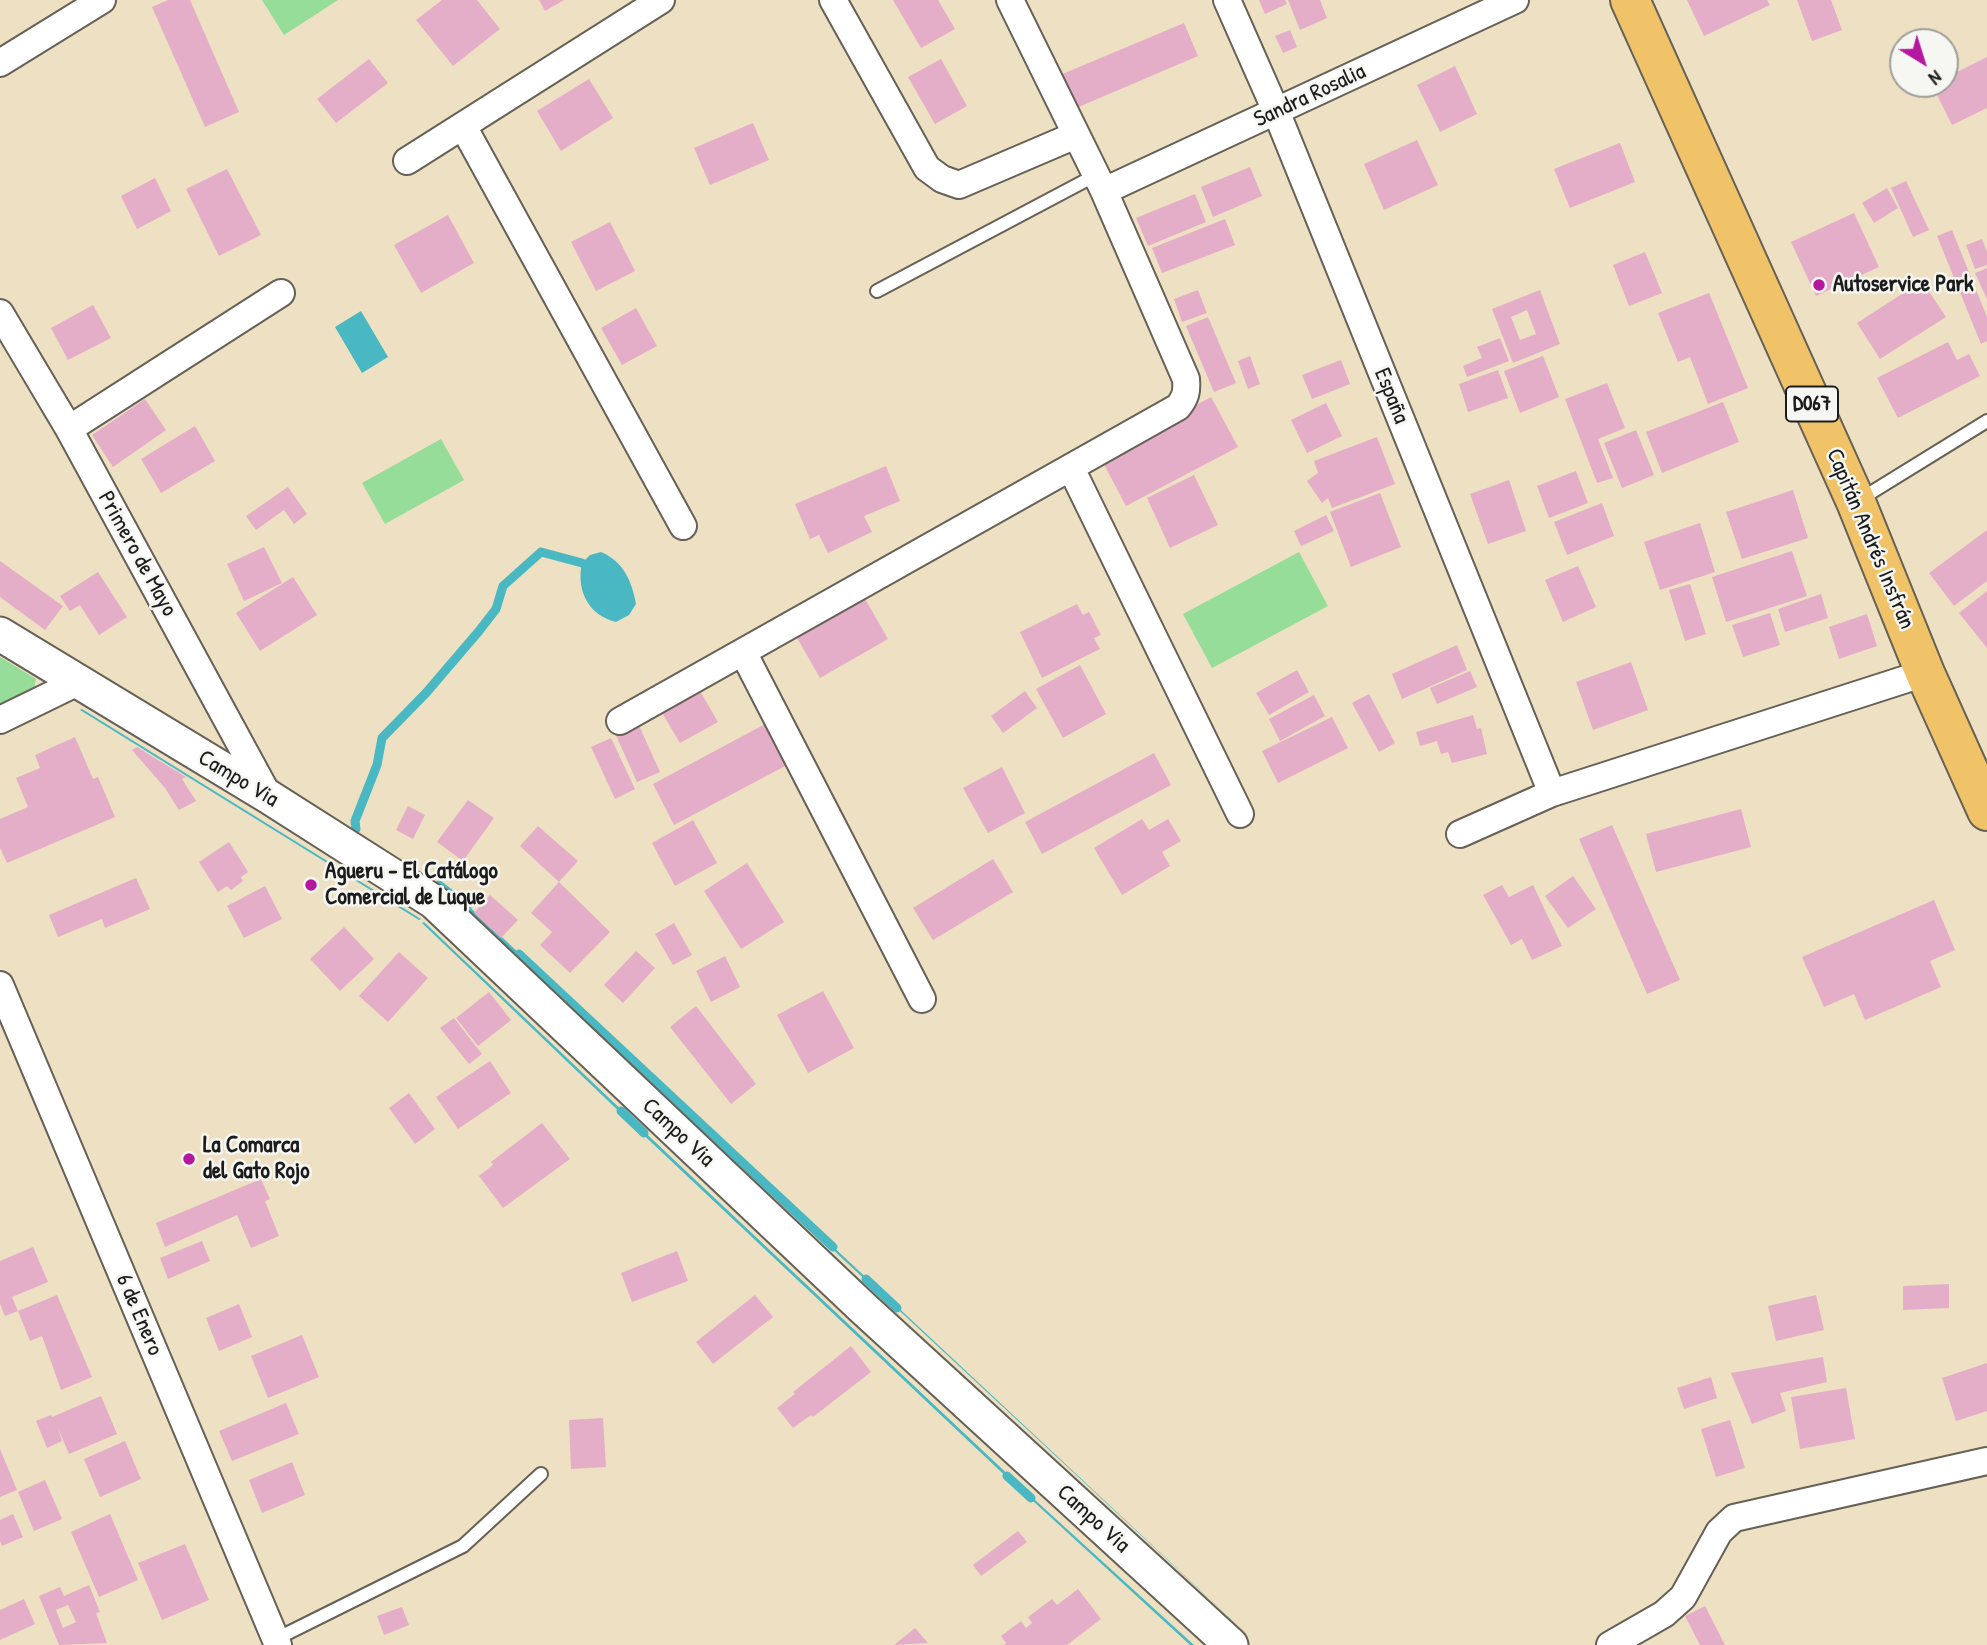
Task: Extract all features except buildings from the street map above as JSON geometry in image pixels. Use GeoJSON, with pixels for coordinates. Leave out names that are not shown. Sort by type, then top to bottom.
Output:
{"type":"FeatureCollection","features":[{"type":"Feature","properties":{"kind":"main road","name":"Capitán Andrés Insfrán"},"geometry":{"type":"LineString","coordinates":[[1630,0],[1856,502],[1925,673],[1987,811]]}},
{"type":"Feature","properties":{"kind":"street"},"geometry":{"type":"LineString","coordinates":[[0,63],[102,0]]}},
{"type":"Feature","properties":{"kind":"street"},"geometry":{"type":"LineString","coordinates":[[407,161],[661,0]]}},
{"type":"Feature","properties":{"kind":"street"},"geometry":{"type":"LineString","coordinates":[[833,0],[927,168],[942,179],[959,185],[1076,135]]}},
{"type":"Feature","properties":{"kind":"street"},"geometry":{"type":"LineString","coordinates":[[620,720],[1071,468],[1178,407],[1184,400],[1186,379],[1100,183],[1010,0]]}},
{"type":"Feature","properties":{"kind":"street","name":"España"},"geometry":{"type":"LineString","coordinates":[[1227,0],[1276,111],[1552,793]]}},
{"type":"Feature","properties":{"kind":"street","name":"Sandra Rosalia"},"geometry":{"type":"LineString","coordinates":[[1100,183],[1276,111],[1515,0]]}},
{"type":"Feature","properties":{"kind":"street"},"geometry":{"type":"LineString","coordinates":[[463,126],[684,526]]}},
{"type":"Feature","properties":{"kind":"street"},"geometry":{"type":"LineString","coordinates":[[69,429],[281,293]]}},
{"type":"Feature","properties":{"kind":"street","name":"Primero de Mayo"},"geometry":{"type":"LineString","coordinates":[[0,313],[69,429],[269,797]]}},
{"type":"Feature","properties":{"kind":"street"},"geometry":{"type":"LineString","coordinates":[[1071,468],[1240,814]]}},
{"type":"Feature","properties":{"kind":"street","name":"Campo Via"},"geometry":{"type":"LineString","coordinates":[[0,634],[269,797],[434,902],[863,1308],[1231,1645]]}},
{"type":"Feature","properties":{"kind":"street"},"geometry":{"type":"LineString","coordinates":[[743,652],[922,999]]}},
{"type":"Feature","properties":{"kind":"street"},"geometry":{"type":"LineString","coordinates":[[1460,834],[1552,793],[1925,673]]}},
{"type":"Feature","properties":{"kind":"street"},"geometry":{"type":"LineString","coordinates":[[0,719],[78,682]]}},
{"type":"Feature","properties":{"kind":"street","name":"6 de Enero"},"geometry":{"type":"LineString","coordinates":[[0,985],[271,1643]]}},
{"type":"Feature","properties":{"kind":"street"},"geometry":{"type":"LineString","coordinates":[[1611,1645],[1664,1614],[1683,1597],[1719,1532],[1734,1518],[1987,1461]]}},
{"type":"Feature","properties":{"kind":"lane"},"geometry":{"type":"LineString","coordinates":[[877,291],[1100,183]]}},
{"type":"Feature","properties":{"kind":"lane"},"geometry":{"type":"LineString","coordinates":[[1856,502],[1987,421]]}},
{"type":"Feature","properties":{"kind":"lane"},"geometry":{"type":"LineString","coordinates":[[271,1643],[463,1546],[541,1474]]}},
{"type":"Feature","properties":{"kind":"green space"},"geometry":{"type":"Polygon","coordinates":[[[262,0],[338,0],[284,35],[262,0]]]}},
{"type":"Feature","properties":{"kind":"green space"},"geometry":{"type":"Polygon","coordinates":[[[441,439],[464,480],[385,524],[362,483],[441,439]]]}},
{"type":"Feature","properties":{"kind":"green space"},"geometry":{"type":"Polygon","coordinates":[[[1299,552],[1328,606],[1212,668],[1183,614],[1299,552]]]}},
{"type":"Feature","properties":{"kind":"green space"},"geometry":{"type":"Polygon","coordinates":[[[0,657],[36,679],[34,689],[0,703],[0,657]]]}},
{"type":"Feature","properties":{"kind":"water"},"geometry":{"type":"Polygon","coordinates":[[[361,311],[388,357],[362,373],[335,327],[361,311]]]}},
{"type":"Feature","properties":{"kind":"water"},"geometry":{"type":"Polygon","coordinates":[[[601,552],[621,566],[629,580],[636,604],[629,615],[616,622],[606,619],[591,607],[581,583],[582,563],[590,555],[601,552]]]}},
{"type":"Feature","properties":{"kind":"water"},"geometry":{"type":"Polygon","coordinates":[[[82,709],[421,919],[80,710],[82,709]]]}},
{"type":"Feature","properties":{"kind":"water"},"geometry":{"type":"Polygon","coordinates":[[[459,897],[874,1285],[873,1287],[457,900],[459,897]]]}},
{"type":"Feature","properties":{"kind":"water"},"geometry":{"type":"Polygon","coordinates":[[[422,923],[629,1117],[627,1119],[422,923]]]}},
{"type":"Feature","properties":{"kind":"water"},"geometry":{"type":"Polygon","coordinates":[[[636,1124],[1016,1482],[1014,1484],[634,1126],[636,1124]]]}},
{"type":"Feature","properties":{"kind":"water"},"geometry":{"type":"Polygon","coordinates":[[[889,1299],[1259,1645],[888,1300],[889,1299]]]}},
{"type":"Feature","properties":{"kind":"water"},"geometry":{"type":"Polygon","coordinates":[[[1021,1490],[1194,1645],[1190,1645],[1021,1490]]]}},
{"type":"Feature","properties":{"kind":"waterway"},"geometry":{"type":"LineString","coordinates":[[356,829],[355,821],[377,765],[382,738],[426,693],[479,631],[496,609],[503,586],[541,552],[582,563]]}},
{"type":"Feature","properties":{"kind":"waterway"},"geometry":{"type":"LineString","coordinates":[[439,885],[467,907]]}},
{"type":"Feature","properties":{"kind":"waterway"},"geometry":{"type":"LineString","coordinates":[[519,954],[833,1247]]}},
{"type":"Feature","properties":{"kind":"waterway"},"geometry":{"type":"LineString","coordinates":[[621,1111],[644,1133]]}},
{"type":"Feature","properties":{"kind":"waterway"},"geometry":{"type":"LineString","coordinates":[[866,1279],[897,1308]]}},
{"type":"Feature","properties":{"kind":"waterway"},"geometry":{"type":"LineString","coordinates":[[1007,1476],[1031,1498]]}},
{"type":"Feature","properties":{"kind":"place","name":"Autoservice Park"},"geometry":{"type":"Point","coordinates":[1819,285]}},
{"type":"Feature","properties":{"kind":"place","name":"Agueru - El Catálogo Comercial de Luque"},"geometry":{"type":"Point","coordinates":[311,885]}},
{"type":"Feature","properties":{"kind":"place","name":"La Comarca del Gato Rojo"},"geometry":{"type":"Point","coordinates":[189,1159]}}]}
